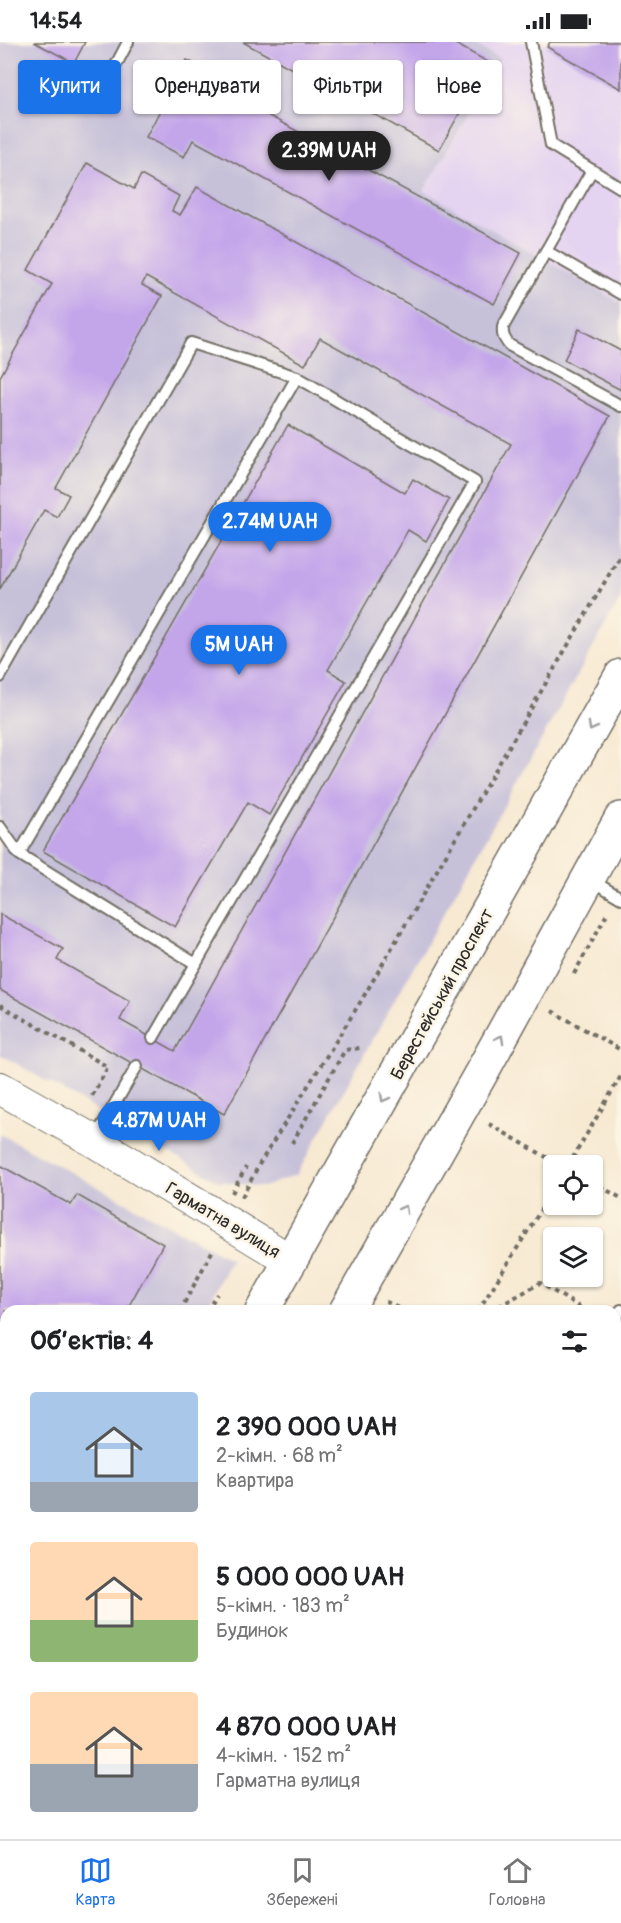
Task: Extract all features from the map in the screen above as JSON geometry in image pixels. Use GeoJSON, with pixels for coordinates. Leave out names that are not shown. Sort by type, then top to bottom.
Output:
{"type":"FeatureCollection","features":[{"type":"Feature","properties":{"kind":"main road","name":"Берестейський проспект"},"geometry":{"type":"LineString","coordinates":[[265,1305],[621,676]]}},
{"type":"Feature","properties":{"kind":"main road"},"geometry":{"type":"LineString","coordinates":[[349,1305],[484,1068],[621,819]]}},
{"type":"Feature","properties":{"kind":"street","name":"Гарматна вулиця"},"geometry":{"type":"LineString","coordinates":[[0,1088],[94,1141],[291,1261]]}},
{"type":"Feature","properties":{"kind":"lane"},"geometry":{"type":"LineString","coordinates":[[119,60],[128,42]]}},
{"type":"Feature","properties":{"kind":"lane"},"geometry":{"type":"LineString","coordinates":[[531,42],[549,142],[621,188]]}},
{"type":"Feature","properties":{"kind":"lane"},"geometry":{"type":"LineString","coordinates":[[592,170],[503,327],[502,333],[509,345],[621,406]]}},
{"type":"Feature","properties":{"kind":"lane"},"geometry":{"type":"LineString","coordinates":[[546,251],[621,294]]}},
{"type":"Feature","properties":{"kind":"lane"},"geometry":{"type":"LineString","coordinates":[[0,677],[191,343],[297,377],[475,482],[153,1038]]}},
{"type":"Feature","properties":{"kind":"lane"},"geometry":{"type":"LineString","coordinates":[[19,854],[297,377]]}},
{"type":"Feature","properties":{"kind":"lane"},"geometry":{"type":"LineString","coordinates":[[0,827],[19,854],[196,964]]}},
{"type":"Feature","properties":{"kind":"lane"},"geometry":{"type":"LineString","coordinates":[[588,879],[621,898]]}},
{"type":"Feature","properties":{"kind":"lane"},"geometry":{"type":"LineString","coordinates":[[94,1141],[137,1066]]}},
{"type":"Feature","properties":{"kind":"path"},"geometry":{"type":"LineString","coordinates":[[251,1180],[361,1001],[621,554]]}},
{"type":"Feature","properties":{"kind":"path"},"geometry":{"type":"LineString","coordinates":[[0,1005],[108,1067],[92,1096]]}},
{"type":"Feature","properties":{"kind":"path"},"geometry":{"type":"LineString","coordinates":[[552,1011],[621,1050]]}},
{"type":"Feature","properties":{"kind":"path"},"geometry":{"type":"LineString","coordinates":[[292,1143],[345,1050],[360,1048]]}},
{"type":"Feature","properties":{"kind":"path"},"geometry":{"type":"LineString","coordinates":[[574,1155],[621,1076]]}},
{"type":"Feature","properties":{"kind":"path"},"geometry":{"type":"LineString","coordinates":[[489,1125],[543,1155]]}},
{"type":"Feature","properties":{"kind":"path"},"geometry":{"type":"LineString","coordinates":[[603,1188],[621,1198]]}},
{"type":"Feature","properties":{"kind":"path"},"geometry":{"type":"LineString","coordinates":[[482,1305],[543,1207]]}},
{"type":"Feature","properties":{"kind":"path"},"geometry":{"type":"LineString","coordinates":[[183,1305],[216,1244]]}},
{"type":"Feature","properties":{"kind":"path"},"geometry":{"type":"LineString","coordinates":[[502,1305],[540,1283],[576,1305]]}},
{"type":"Feature","properties":{"kind":"path"},"geometry":{"type":"LineString","coordinates":[[211,1305],[217,1294]]}},
{"type":"Feature","properties":{"kind":"path"},"geometry":{"type":"LineString","coordinates":[[387,1302],[393,1305]]}},
{"type":"Feature","properties":{"kind":"shaded area"},"geometry":{"type":"Polygon","coordinates":[[[0,42],[469,42],[500,59],[415,60],[415,114],[468,114],[424,191],[621,303],[621,598],[297,1174],[264,1187],[218,1181],[0,1054],[0,42]]]}},
{"type":"Feature","properties":{"kind":"shaded area"},"geometry":{"type":"Polygon","coordinates":[[[469,42],[621,42],[621,303],[424,191],[469,114],[502,114],[502,60],[469,42]]]}},
{"type":"Feature","properties":{"kind":"shaded area"},"geometry":{"type":"Polygon","coordinates":[[[0,1134],[231,1259],[207,1305],[0,1305],[0,1134]]]}},
{"type":"Feature","properties":{"kind":"building"},"geometry":{"type":"Polygon","coordinates":[[[34,42],[85,42],[76,60],[68,60],[34,42]]]}},
{"type":"Feature","properties":{"kind":"building"},"geometry":{"type":"Polygon","coordinates":[[[243,42],[452,42],[484,60],[415,60],[415,114],[459,114],[439,150],[374,114],[403,114],[403,60],[293,60],[293,70],[281,63],[281,60],[276,60],[243,42]]]}},
{"type":"Feature","properties":{"kind":"building"},"geometry":{"type":"Polygon","coordinates":[[[550,42],[621,42],[621,89],[547,47],[550,42]]]}},
{"type":"Feature","properties":{"kind":"building"},"geometry":{"type":"Polygon","coordinates":[[[158,114],[266,114],[521,253],[494,304],[193,140],[184,157],[146,137],[158,114]]]}},
{"type":"Feature","properties":{"kind":"building"},"geometry":{"type":"Polygon","coordinates":[[[87,163],[134,189],[141,175],[179,196],[172,211],[180,215],[197,187],[610,416],[224,1114],[0,990],[0,914],[63,949],[57,960],[130,1001],[120,1020],[175,1051],[511,444],[320,338],[305,365],[146,277],[142,285],[162,296],[56,488],[69,495],[57,517],[44,510],[0,589],[0,377],[52,284],[28,270],[87,163]]]}},
{"type":"Feature","properties":{"kind":"building"},"geometry":{"type":"Polygon","coordinates":[[[579,329],[621,351],[621,390],[564,360],[579,329]]]}},
{"type":"Feature","properties":{"kind":"building"},"geometry":{"type":"Polygon","coordinates":[[[288,425],[405,493],[413,479],[449,500],[426,541],[408,530],[328,670],[346,681],[269,815],[248,802],[175,927],[43,851],[288,425]]]}},
{"type":"Feature","properties":{"kind":"building"},"geometry":{"type":"Polygon","coordinates":[[[0,1165],[71,1205],[77,1195],[163,1244],[129,1305],[0,1305],[0,1165]]]}}]}
